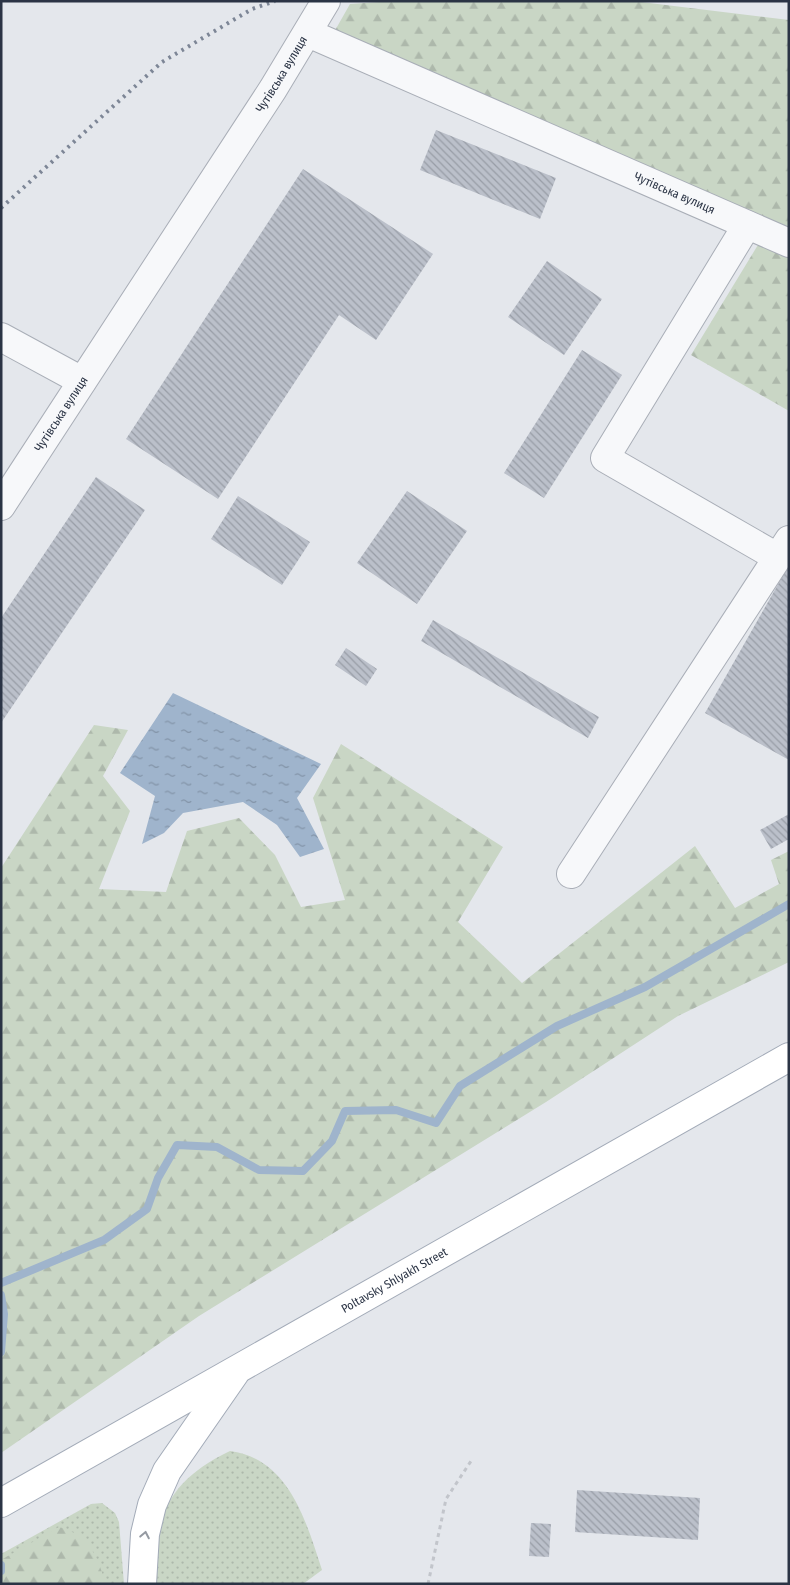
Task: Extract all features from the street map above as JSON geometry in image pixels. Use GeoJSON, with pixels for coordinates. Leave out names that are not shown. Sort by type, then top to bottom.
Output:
{"type":"FeatureCollection","features":[{"type":"Feature","properties":{"kind":"main road","name":"Poltavsky Shlyakh Street"},"geometry":{"type":"LineString","coordinates":[[1,1502],[789,1057]]}},
{"type":"Feature","properties":{"kind":"main road"},"geometry":{"type":"LineString","coordinates":[[142,1584],[145,1534],[152,1505],[167,1471],[238,1369]]}},
{"type":"Feature","properties":{"kind":"street"},"geometry":{"type":"LineString","coordinates":[[308,33],[326,1]]}},
{"type":"Feature","properties":{"kind":"street","name":"Чутівська вулиця"},"geometry":{"type":"LineString","coordinates":[[1,506],[308,33],[789,244]]}},
{"type":"Feature","properties":{"kind":"street"},"geometry":{"type":"LineString","coordinates":[[571,874],[783,549],[605,458],[747,225]]}},
{"type":"Feature","properties":{"kind":"street"},"geometry":{"type":"LineString","coordinates":[[1,337],[82,381]]}},
{"type":"Feature","properties":{"kind":"path"},"geometry":{"type":"LineString","coordinates":[[428,1584],[446,1499],[473,1458]]}},
{"type":"Feature","properties":{"kind":"green space"},"geometry":{"type":"Polygon","coordinates":[[[394,1],[633,1],[789,20],[789,411],[691,355],[767,230],[325,48],[350,4],[394,1]]]}},
{"type":"Feature","properties":{"kind":"green space"},"geometry":{"type":"Polygon","coordinates":[[[94,725],[128,730],[103,776],[130,811],[99,889],[166,892],[187,831],[239,818],[275,855],[301,907],[345,900],[313,798],[341,744],[503,847],[458,922],[522,983],[695,846],[735,908],[779,884],[771,860],[789,851],[789,962],[678,1016],[546,1102],[199,1316],[1,1453],[1,868],[94,725]]]}},
{"type":"Feature","properties":{"kind":"green space"},"geometry":{"type":"Polygon","coordinates":[[[230,1451],[250,1456],[267,1466],[281,1479],[301,1513],[322,1570],[303,1584],[157,1584],[156,1560],[158,1539],[162,1520],[169,1503],[179,1488],[192,1475],[230,1451]]]}},
{"type":"Feature","properties":{"kind":"green space"},"geometry":{"type":"Polygon","coordinates":[[[102,1503],[115,1513],[119,1522],[124,1584],[1,1584],[1,1554],[91,1504],[102,1503]]]}},
{"type":"Feature","properties":{"kind":"green space"},"geometry":{"type":"Polygon","coordinates":[[[59,1527],[77,1535],[90,1548],[99,1564],[105,1584],[1,1584],[1,1560],[59,1527]]]}},
{"type":"Feature","properties":{"kind":"water"},"geometry":{"type":"Polygon","coordinates":[[[173,693],[321,764],[297,798],[324,849],[300,857],[277,825],[243,802],[183,813],[164,833],[142,844],[155,796],[120,773],[173,693]]]}},
{"type":"Feature","properties":{"kind":"building"},"geometry":{"type":"Polygon","coordinates":[[[436,130],[556,178],[540,219],[420,170],[436,130]]]}},
{"type":"Feature","properties":{"kind":"building"},"geometry":{"type":"Polygon","coordinates":[[[303,169],[433,254],[376,340],[339,315],[218,499],[126,439],[303,169]]]}},
{"type":"Feature","properties":{"kind":"building"},"geometry":{"type":"Polygon","coordinates":[[[547,261],[602,299],[564,355],[508,317],[547,261]]]}},
{"type":"Feature","properties":{"kind":"building"},"geometry":{"type":"Polygon","coordinates":[[[582,350],[622,375],[544,498],[504,473],[582,350]]]}},
{"type":"Feature","properties":{"kind":"building"},"geometry":{"type":"Polygon","coordinates":[[[96,477],[145,510],[1,723],[1,618],[96,477]]]}},
{"type":"Feature","properties":{"kind":"building"},"geometry":{"type":"Polygon","coordinates":[[[407,491],[467,531],[417,604],[357,563],[407,491]]]}},
{"type":"Feature","properties":{"kind":"building"},"geometry":{"type":"Polygon","coordinates":[[[238,496],[310,542],[282,585],[211,539],[238,496]]]}},
{"type":"Feature","properties":{"kind":"building"},"geometry":{"type":"Polygon","coordinates":[[[789,565],[789,760],[705,713],[789,565]]]}},
{"type":"Feature","properties":{"kind":"building"},"geometry":{"type":"Polygon","coordinates":[[[433,620],[599,717],[588,738],[421,641],[433,620]]]}},
{"type":"Feature","properties":{"kind":"building"},"geometry":{"type":"Polygon","coordinates":[[[346,648],[377,669],[366,686],[335,665],[346,648]]]}},
{"type":"Feature","properties":{"kind":"building"},"geometry":{"type":"Polygon","coordinates":[[[789,814],[789,839],[771,849],[760,830],[789,814]]]}},
{"type":"Feature","properties":{"kind":"building"},"geometry":{"type":"Polygon","coordinates":[[[577,1490],[700,1498],[698,1540],[575,1532],[577,1490]]]}},
{"type":"Feature","properties":{"kind":"building"},"geometry":{"type":"Polygon","coordinates":[[[531,1523],[551,1524],[549,1557],[529,1556],[531,1523]]]}},
{"type":"Feature","properties":{"kind":"waterway"},"geometry":{"type":"LineString","coordinates":[[1,1283],[104,1240],[147,1209],[158,1178],[177,1145],[217,1147],[259,1170],[303,1171],[332,1141],[345,1111],[396,1110],[436,1123],[460,1086],[557,1026],[645,987],[789,904]]}},
{"type":"Feature","properties":{"kind":"waterway"},"geometry":{"type":"LineString","coordinates":[[1,1295],[4,1314],[1,1352]]}},
{"type":"Feature","properties":{"kind":"waterway"},"geometry":{"type":"LineString","coordinates":[[1,1565],[1,1571]]}},
{"type":"Feature","properties":{"kind":"railway"},"geometry":{"type":"LineString","coordinates":[[1,208],[162,62],[252,9],[275,1]]}}]}
